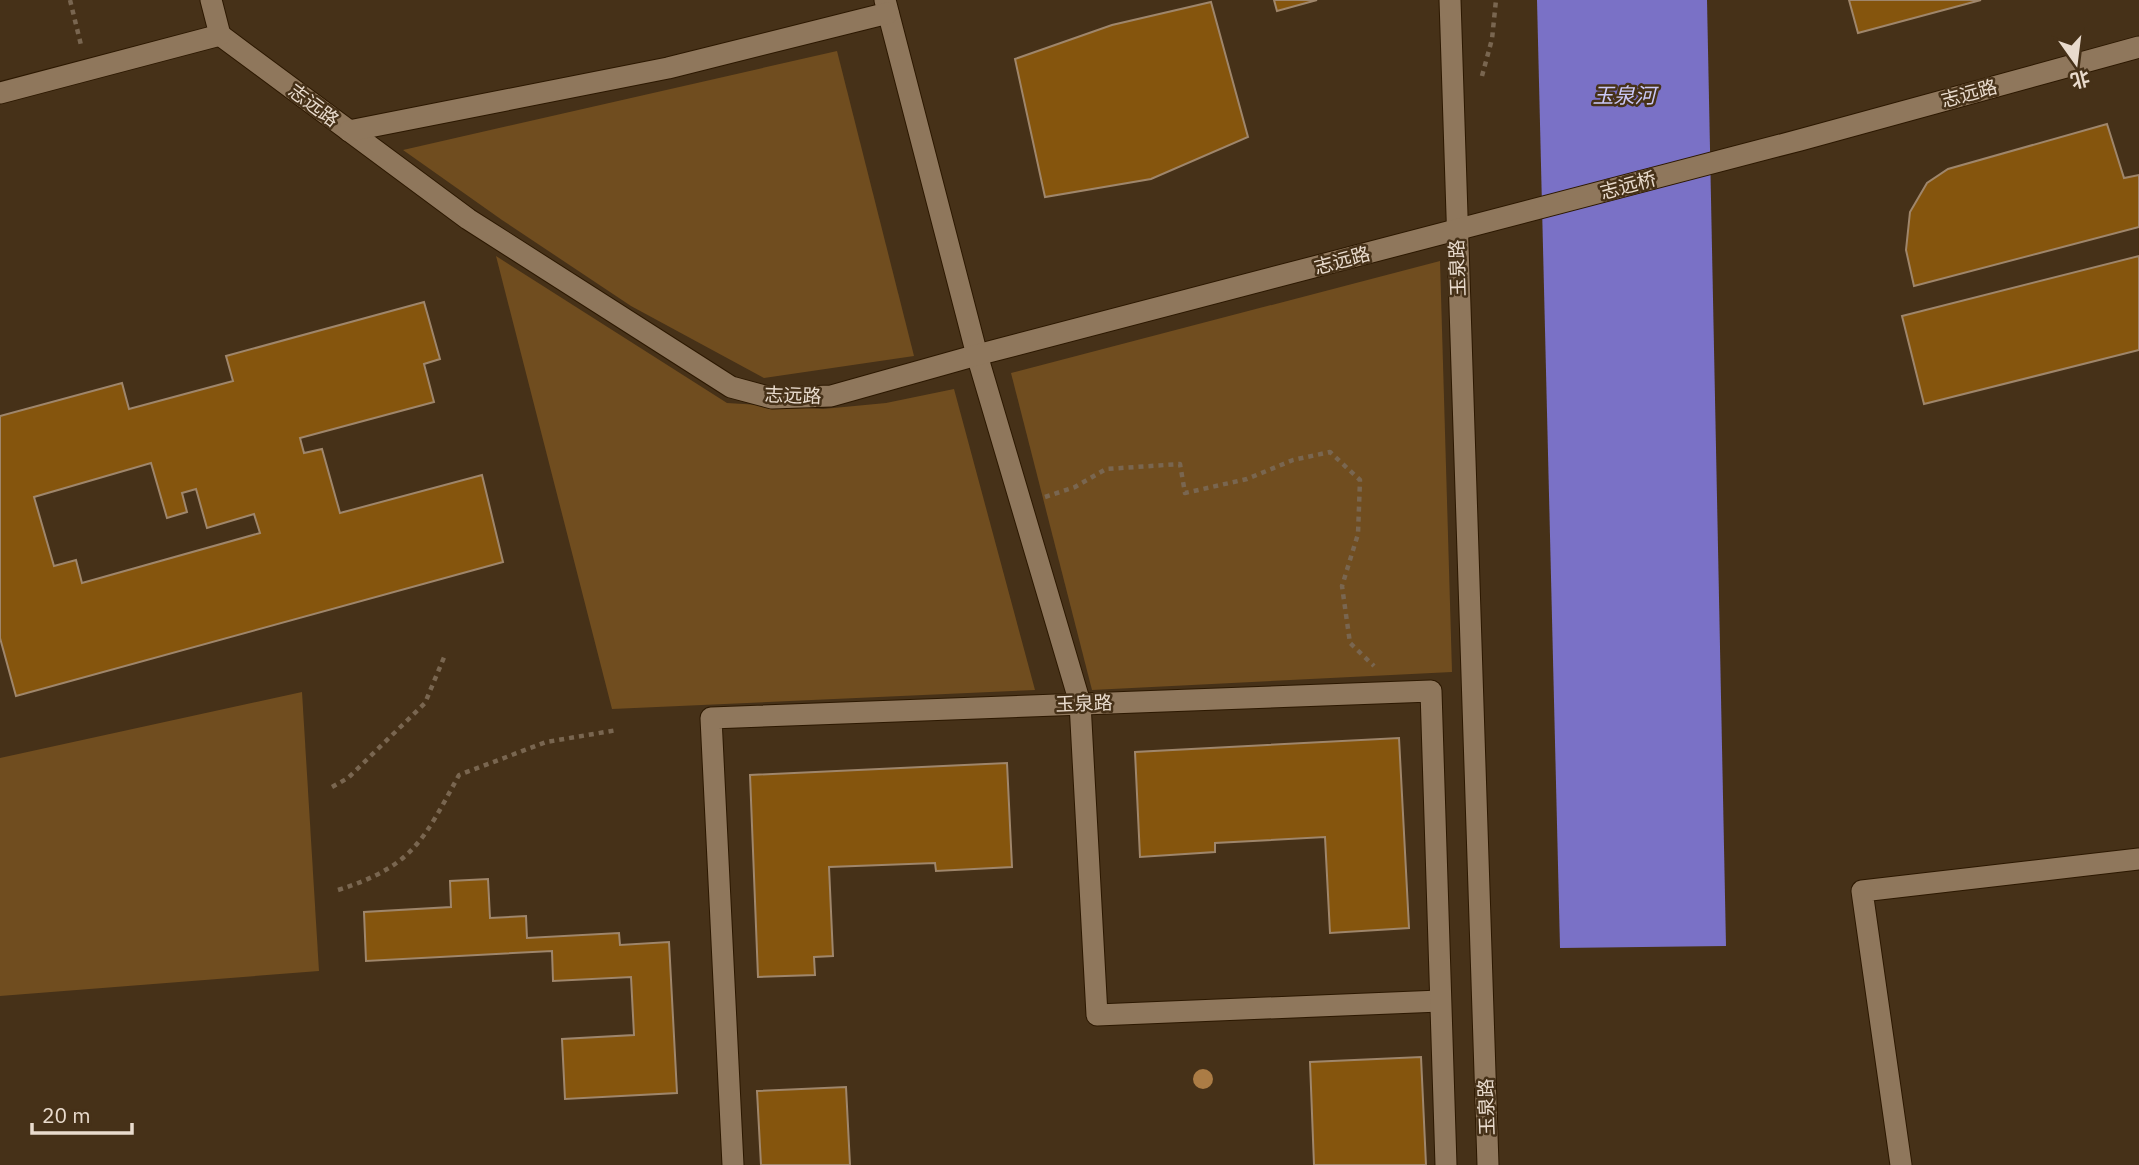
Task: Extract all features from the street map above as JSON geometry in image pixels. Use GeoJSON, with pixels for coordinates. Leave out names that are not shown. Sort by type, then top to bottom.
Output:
{"type":"FeatureCollection","features":[{"type":"Feature","properties":{"kind":"street"},"geometry":{"type":"LineString","coordinates":[[0,93],[220,35],[211,0]]}},
{"type":"Feature","properties":{"kind":"street","name":"玉泉路"},"geometry":{"type":"LineString","coordinates":[[1450,0],[1488,1165]]}},
{"type":"Feature","properties":{"kind":"street"},"geometry":{"type":"LineString","coordinates":[[349,131],[668,68],[886,6],[977,355],[1080,703],[1097,1016],[1440,1001]]}},
{"type":"Feature","properties":{"kind":"street","name":"志远路"},"geometry":{"type":"LineString","coordinates":[[220,35],[468,219],[731,387],[772,398],[831,396],[977,355],[1456,230]]}},
{"type":"Feature","properties":{"kind":"street","name":"志远路"},"geometry":{"type":"LineString","coordinates":[[1800,140],[2139,47]]}},
{"type":"Feature","properties":{"kind":"street","name":"志远桥"},"geometry":{"type":"LineString","coordinates":[[1456,230],[1800,140]]}},
{"type":"Feature","properties":{"kind":"street","name":"玉泉路"},"geometry":{"type":"LineString","coordinates":[[733,1165],[711,718],[1431,691],[1446,1165]]}},
{"type":"Feature","properties":{"kind":"street"},"geometry":{"type":"LineString","coordinates":[[1901,1165],[1861,891],[2139,859]]}},
{"type":"Feature","properties":{"kind":"path"},"geometry":{"type":"LineString","coordinates":[[70,0],[88,70]]}},
{"type":"Feature","properties":{"kind":"path"},"geometry":{"type":"LineString","coordinates":[[1453,106],[1482,77],[1492,39],[1496,0]]}},
{"type":"Feature","properties":{"kind":"path"},"geometry":{"type":"LineString","coordinates":[[1021,504],[1075,487],[1106,469],[1180,464],[1185,493],[1247,479],[1293,460],[1330,453],[1360,480],[1358,534],[1342,586],[1350,643],[1401,693]]}},
{"type":"Feature","properties":{"kind":"path"},"geometry":{"type":"LineString","coordinates":[[332,787],[348,778],[425,703],[445,655]]}},
{"type":"Feature","properties":{"kind":"path"},"geometry":{"type":"LineString","coordinates":[[338,890],[380,876],[425,838],[459,775],[546,742],[617,730]]}},
{"type":"Feature","properties":{"kind":"shaded area"},"geometry":{"type":"Polygon","coordinates":[[[837,51],[914,356],[764,378],[631,306],[403,150],[837,51]]]}},
{"type":"Feature","properties":{"kind":"shaded area"},"geometry":{"type":"Polygon","coordinates":[[[496,256],[727,403],[823,409],[886,403],[954,389],[1035,690],[612,709],[496,256]]]}},
{"type":"Feature","properties":{"kind":"shaded area"},"geometry":{"type":"Polygon","coordinates":[[[1440,261],[1452,672],[1092,690],[1011,373],[1440,261]]]}},
{"type":"Feature","properties":{"kind":"shaded area"},"geometry":{"type":"Polygon","coordinates":[[[302,692],[319,971],[0,996],[0,758],[302,692]]]}},
{"type":"Feature","properties":{"kind":"water","name":"玉泉河"},"geometry":{"type":"Polygon","coordinates":[[[1537,0],[1707,0],[1726,946],[1560,948],[1537,0]]]}},
{"type":"Feature","properties":{"kind":"building"},"geometry":{"type":"Polygon","coordinates":[[[1274,0],[1317,0],[1277,11],[1274,0]]]}},
{"type":"Feature","properties":{"kind":"building"},"geometry":{"type":"Polygon","coordinates":[[[1849,0],[1981,0],[1858,33],[1849,0]]]}},
{"type":"Feature","properties":{"kind":"building"},"geometry":{"type":"Polygon","coordinates":[[[1211,2],[1248,137],[1151,179],[1045,197],[1015,59],[1112,25],[1211,2]]]}},
{"type":"Feature","properties":{"kind":"building"},"geometry":{"type":"Polygon","coordinates":[[[2107,124],[2124,178],[2139,175],[2139,227],[1914,286],[1906,250],[1910,212],[1927,183],[1948,169],[2107,124]]]}},
{"type":"Feature","properties":{"kind":"building"},"geometry":{"type":"Polygon","coordinates":[[[2139,256],[2139,350],[1924,404],[1902,316],[2139,256]]]}},
{"type":"Feature","properties":{"kind":"building"},"geometry":{"type":"Polygon","coordinates":[[[424,302],[440,359],[424,364],[434,402],[300,438],[304,453],[322,449],[340,513],[482,475],[503,562],[16,696],[0,638],[0,416],[122,383],[129,409],[233,381],[226,356],[424,302]],[[151,463],[34,497],[54,566],[76,560],[82,583],[260,533],[254,514],[207,528],[196,489],[182,493],[187,512],[167,518],[151,463]]]}},
{"type":"Feature","properties":{"kind":"building"},"geometry":{"type":"Polygon","coordinates":[[[1399,738],[1409,928],[1330,933],[1325,837],[1215,843],[1215,852],[1140,857],[1135,752],[1399,738]]]}},
{"type":"Feature","properties":{"kind":"building"},"geometry":{"type":"Polygon","coordinates":[[[1007,763],[1012,867],[936,871],[935,863],[829,867],[833,956],[814,957],[815,975],[758,977],[750,775],[1007,763]]]}},
{"type":"Feature","properties":{"kind":"building"},"geometry":{"type":"Polygon","coordinates":[[[488,879],[490,918],[526,916],[527,938],[619,933],[620,945],[669,942],[677,1093],[565,1099],[562,1039],[634,1035],[631,977],[553,981],[552,951],[366,961],[364,912],[451,907],[450,881],[488,879]]]}},
{"type":"Feature","properties":{"kind":"building"},"geometry":{"type":"Polygon","coordinates":[[[1421,1057],[1426,1165],[1314,1165],[1310,1062],[1421,1057]]]}},
{"type":"Feature","properties":{"kind":"building"},"geometry":{"type":"Polygon","coordinates":[[[846,1087],[850,1165],[761,1165],[757,1091],[846,1087]]]}}]}
